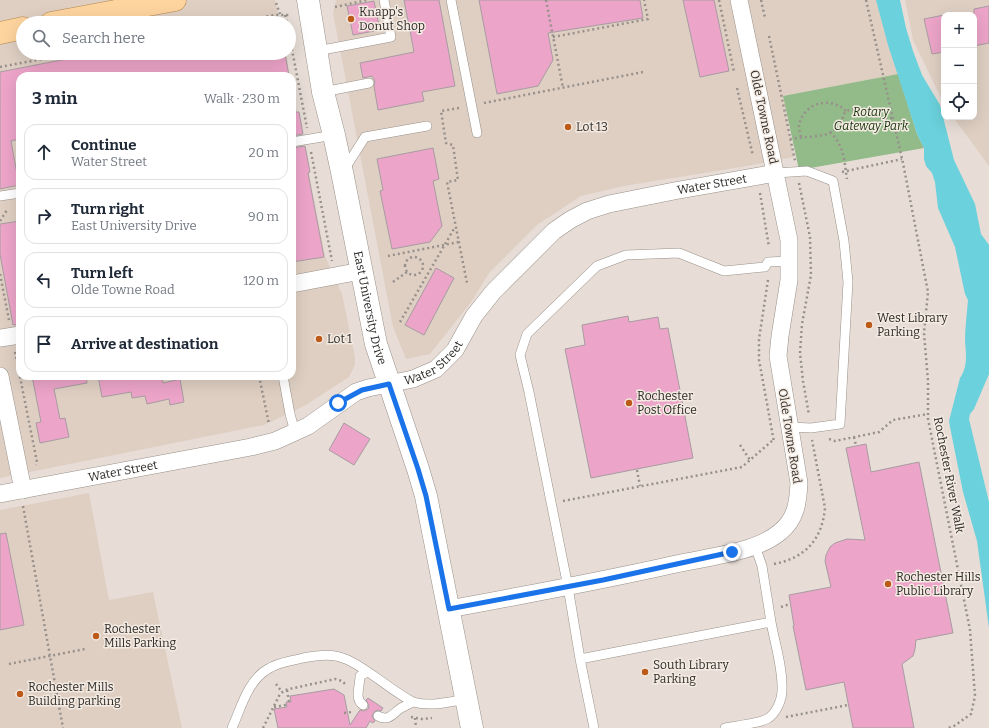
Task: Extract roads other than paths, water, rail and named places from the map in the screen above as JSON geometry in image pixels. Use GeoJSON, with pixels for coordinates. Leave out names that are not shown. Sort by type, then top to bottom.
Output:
{"type":"FeatureCollection","features":[{"type":"Feature","properties":{"kind":"main road"},"geometry":{"type":"LineString","coordinates":[[89,16],[175,0]]}},
{"type":"Feature","properties":{"kind":"main road"},"geometry":{"type":"LineString","coordinates":[[0,32],[16,29]]}},
{"type":"Feature","properties":{"kind":"street","name":"Olde Towne Road"},"geometry":{"type":"LineString","coordinates":[[449,609],[568,587],[755,546],[780,532],[791,520],[798,504],[799,483],[778,356],[789,280],[789,240],[739,0]]}},
{"type":"Feature","properties":{"kind":"street","name":"East University Drive"},"geometry":{"type":"LineString","coordinates":[[301,7],[316,51],[322,92],[334,135],[342,172],[376,344],[426,496],[472,728]]}},
{"type":"Feature","properties":{"kind":"street","name":"Water Street"},"geometry":{"type":"LineString","coordinates":[[0,494],[22,496],[275,441],[308,426],[356,392],[420,376],[436,369],[455,350],[474,316],[493,292],[554,232],[570,220],[588,211],[615,203],[776,173]]}},
{"type":"Feature","properties":{"kind":"street"},"geometry":{"type":"LineString","coordinates":[[296,283],[361,271]]}},
{"type":"Feature","properties":{"kind":"street"},"geometry":{"type":"LineString","coordinates":[[0,376],[22,496]]}},
{"type":"Feature","properties":{"kind":"lane"},"geometry":{"type":"LineString","coordinates":[[316,51],[391,37],[384,0]]}},
{"type":"Feature","properties":{"kind":"lane"},"geometry":{"type":"LineString","coordinates":[[452,0],[477,133]]}},
{"type":"Feature","properties":{"kind":"lane"},"geometry":{"type":"LineString","coordinates":[[322,92],[369,83]]}},
{"type":"Feature","properties":{"kind":"lane"},"geometry":{"type":"LineString","coordinates":[[342,172],[365,137],[427,126]]}},
{"type":"Feature","properties":{"kind":"lane"},"geometry":{"type":"LineString","coordinates":[[296,141],[334,135]]}},
{"type":"Feature","properties":{"kind":"lane"},"geometry":{"type":"LineString","coordinates":[[776,173],[807,170],[833,182],[844,241],[848,282],[840,424],[811,428],[790,427]]}},
{"type":"Feature","properties":{"kind":"lane"},"geometry":{"type":"LineString","coordinates":[[0,196],[16,194]]}},
{"type":"Feature","properties":{"kind":"lane"},"geometry":{"type":"LineString","coordinates":[[594,728],[580,659],[568,587],[529,392],[520,355],[527,334],[597,266],[626,255],[679,253],[724,271],[765,267],[768,262],[790,261]]}},
{"type":"Feature","properties":{"kind":"lane"},"geometry":{"type":"LineString","coordinates":[[284,380],[295,432]]}},
{"type":"Feature","properties":{"kind":"lane"},"geometry":{"type":"LineString","coordinates":[[725,728],[767,720],[774,713],[780,701],[782,690],[762,566],[755,546]]}},
{"type":"Feature","properties":{"kind":"lane"},"geometry":{"type":"LineString","coordinates":[[580,659],[771,622]]}},
{"type":"Feature","properties":{"kind":"lane"},"geometry":{"type":"LineString","coordinates":[[232,728],[249,689],[257,678],[268,669],[280,663],[320,654],[334,655],[348,660],[413,702],[436,704],[466,699]]}},
{"type":"Feature","properties":{"kind":"lane"},"geometry":{"type":"LineString","coordinates":[[363,706],[360,704],[357,696],[360,676],[367,672]]}},
{"type":"Feature","properties":{"kind":"lane"},"geometry":{"type":"LineString","coordinates":[[378,716],[386,718],[390,717],[399,709],[413,702]]}},
{"type":"Feature","properties":{"kind":"water"},"geometry":{"type":"Polygon","coordinates":[[[876,0],[900,0],[913,51],[922,75],[940,105],[941,120],[944,120],[954,160],[975,204],[981,234],[989,245],[989,374],[969,419],[989,502],[989,628],[977,541],[963,492],[949,421],[965,364],[965,336],[968,300],[965,294],[955,247],[938,208],[935,182],[932,173],[926,166],[924,159],[924,148],[917,134],[888,45],[876,0]]]}},
{"type":"Feature","properties":{"kind":"place","name":"Knapp's Donut Shop"},"geometry":{"type":"Point","coordinates":[351,19]}},
{"type":"Feature","properties":{"kind":"place","name":"Lot 13"},"geometry":{"type":"Point","coordinates":[568,127]}},
{"type":"Feature","properties":{"kind":"place","name":"West Library Parking"},"geometry":{"type":"Point","coordinates":[869,325]}},
{"type":"Feature","properties":{"kind":"place","name":"Lot 1"},"geometry":{"type":"Point","coordinates":[319,339]}},
{"type":"Feature","properties":{"kind":"place","name":"Rochester Post Office"},"geometry":{"type":"Point","coordinates":[629,403]}},
{"type":"Feature","properties":{"kind":"place","name":"Rochester Hills Public Library"},"geometry":{"type":"Point","coordinates":[888,584]}},
{"type":"Feature","properties":{"kind":"place","name":"Rochester Mills Parking"},"geometry":{"type":"Point","coordinates":[96,636]}},
{"type":"Feature","properties":{"kind":"place","name":"South Library Parking"},"geometry":{"type":"Point","coordinates":[645,672]}},
{"type":"Feature","properties":{"kind":"place","name":"Rochester Mills Building parking"},"geometry":{"type":"Point","coordinates":[20,694]}},
{"type":"Feature","properties":{"kind":"park label","name":"Rotary Gateway Park"},"geometry":{"type":"Point","coordinates":[871,119]}}]}
